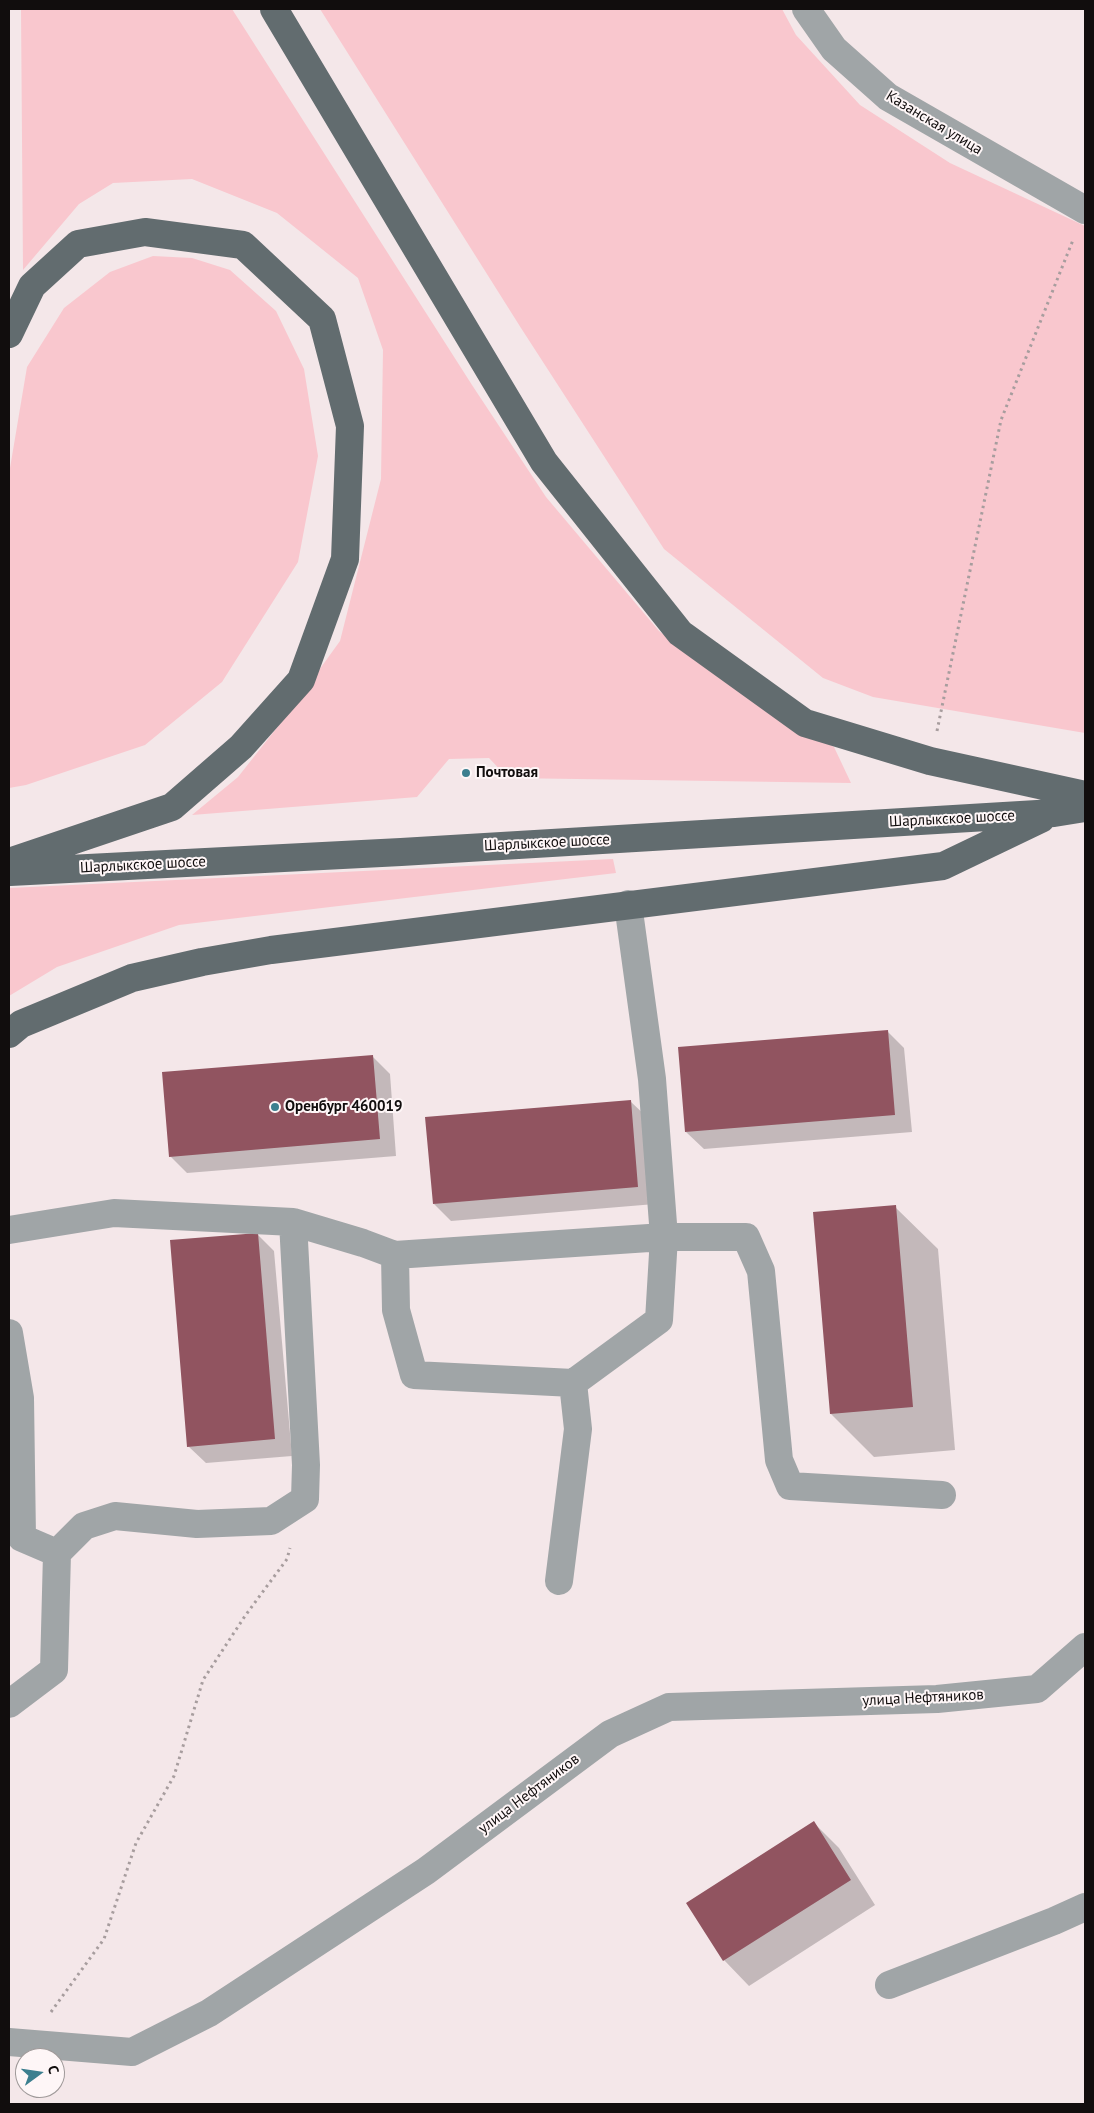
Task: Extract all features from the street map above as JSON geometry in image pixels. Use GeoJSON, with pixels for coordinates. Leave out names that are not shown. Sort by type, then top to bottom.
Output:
{"type":"FeatureCollection","features":[{"type":"Feature","properties":{"kind":"main road"},"geometry":{"type":"LineString","coordinates":[[274,9],[544,462],[680,634],[805,723],[930,760],[1085,795]]}},
{"type":"Feature","properties":{"kind":"main road"},"geometry":{"type":"LineString","coordinates":[[9,334],[32,286],[78,244],[145,232],[243,245],[322,319],[350,426],[345,559],[301,680],[241,747],[172,807],[9,862]]}},
{"type":"Feature","properties":{"kind":"main road","name":"Шарлыкское шоссе"},"geometry":{"type":"LineString","coordinates":[[9,872],[401,852],[1054,813],[1085,808]]}},
{"type":"Feature","properties":{"kind":"main road"},"geometry":{"type":"LineString","coordinates":[[9,1034],[21,1024],[132,978],[202,962],[271,950],[943,866],[1054,813]]}},
{"type":"Feature","properties":{"kind":"street","name":"Казанская улица"},"geometry":{"type":"LineString","coordinates":[[806,9],[834,49],[888,97],[1085,210]]}},
{"type":"Feature","properties":{"kind":"street"},"geometry":{"type":"LineString","coordinates":[[395,1255],[396,1310],[414,1376],[573,1384],[659,1320],[664,1236],[652,1079],[628,904]]}},
{"type":"Feature","properties":{"kind":"street"},"geometry":{"type":"LineString","coordinates":[[9,1230],[114,1213],[293,1222],[363,1243],[395,1255],[664,1236],[746,1237],[761,1271],[779,1460],[790,1486],[942,1495]]}},
{"type":"Feature","properties":{"kind":"street"},"geometry":{"type":"LineString","coordinates":[[9,1704],[33,1688],[54,1670],[57,1553],[84,1526],[115,1516],[197,1524],[271,1521],[305,1499],[306,1465],[293,1222]]}},
{"type":"Feature","properties":{"kind":"street"},"geometry":{"type":"LineString","coordinates":[[9,1333],[20,1398],[22,1538],[57,1553]]}},
{"type":"Feature","properties":{"kind":"street"},"geometry":{"type":"LineString","coordinates":[[559,1581],[578,1429],[573,1384]]}},
{"type":"Feature","properties":{"kind":"street","name":"улица Нефтяников"},"geometry":{"type":"LineString","coordinates":[[20,2043],[132,2052],[209,2013],[426,1871],[610,1734],[669,1708],[937,1699],[1037,1689],[1085,1647]]}},
{"type":"Feature","properties":{"kind":"street"},"geometry":{"type":"LineString","coordinates":[[889,1984],[1054,1921],[1085,1907]]}},
{"type":"Feature","properties":{"kind":"path"},"geometry":{"type":"LineString","coordinates":[[930,760],[1001,420],[1074,238]]}},
{"type":"Feature","properties":{"kind":"path"},"geometry":{"type":"LineString","coordinates":[[20,2043],[61,1996],[104,1939],[136,1843],[174,1776],[203,1680],[245,1616],[287,1559],[305,1499]]}},
{"type":"Feature","properties":{"kind":"shaded area"},"geometry":{"type":"Polygon","coordinates":[[[21,9],[232,9],[472,385],[546,497],[659,631],[755,703],[834,747],[851,783],[508,778],[489,758],[449,759],[417,797],[192,815],[238,777],[283,720],[340,641],[381,479],[383,350],[358,278],[277,213],[192,179],[113,183],[79,204],[23,270],[21,9]]]}},
{"type":"Feature","properties":{"kind":"shaded area"},"geometry":{"type":"Polygon","coordinates":[[[320,9],[782,9],[796,35],[860,105],[950,163],[1085,226],[1085,733],[873,697],[823,678],[664,549],[521,328],[320,9]]]}},
{"type":"Feature","properties":{"kind":"shaded area"},"geometry":{"type":"Polygon","coordinates":[[[153,256],[192,258],[230,270],[276,311],[304,369],[318,456],[298,562],[222,682],[145,745],[26,785],[9,788],[9,474],[27,367],[64,308],[110,272],[153,256]]]}},
{"type":"Feature","properties":{"kind":"shaded area"},"geometry":{"type":"Polygon","coordinates":[[[613,859],[616,873],[179,925],[57,967],[9,996],[9,888],[613,859]]]}},
{"type":"Feature","properties":{"kind":"building"},"geometry":{"type":"Polygon","coordinates":[[[888,1030],[895,1115],[685,1132],[678,1047],[888,1030]]]}},
{"type":"Feature","properties":{"kind":"building"},"geometry":{"type":"Polygon","coordinates":[[[373,1055],[380,1139],[169,1157],[162,1072],[373,1055]]]}},
{"type":"Feature","properties":{"kind":"building"},"geometry":{"type":"Polygon","coordinates":[[[631,1100],[638,1187],[433,1204],[425,1117],[631,1100]]]}},
{"type":"Feature","properties":{"kind":"building"},"geometry":{"type":"Polygon","coordinates":[[[896,1205],[913,1407],[830,1414],[813,1212],[896,1205]]]}},
{"type":"Feature","properties":{"kind":"building"},"geometry":{"type":"Polygon","coordinates":[[[258,1233],[275,1439],[187,1447],[170,1240],[258,1233]]]}},
{"type":"Feature","properties":{"kind":"building"},"geometry":{"type":"Polygon","coordinates":[[[814,1821],[851,1880],[723,1961],[686,1903],[814,1821]]]}},
{"type":"Feature","properties":{"kind":"place","name":"Почтовая"},"geometry":{"type":"Point","coordinates":[466,773]}},
{"type":"Feature","properties":{"kind":"place","name":"Оренбург 460019"},"geometry":{"type":"Point","coordinates":[275,1107]}}]}
